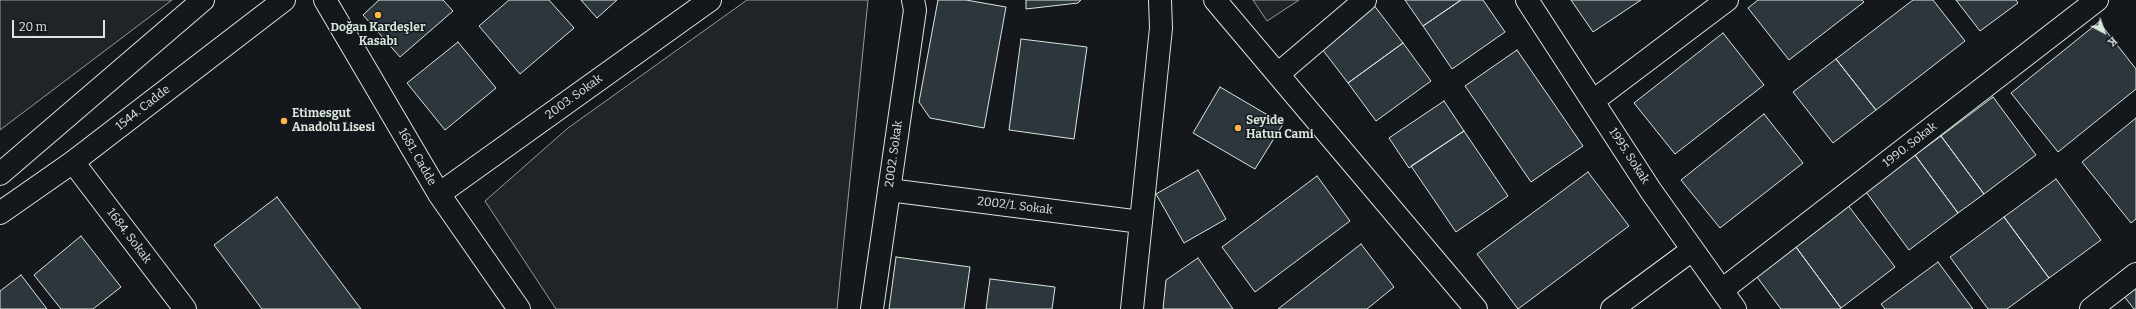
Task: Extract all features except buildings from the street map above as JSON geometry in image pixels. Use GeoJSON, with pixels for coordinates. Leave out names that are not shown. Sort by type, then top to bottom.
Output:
{"type":"FeatureCollection","features":[{"type":"Feature","properties":{"kind":"street"},"geometry":{"type":"LineString","coordinates":[[0,174],[203,0]]}},
{"type":"Feature","properties":{"kind":"street","name":"1544. Cadde"},"geometry":{"type":"LineString","coordinates":[[0,213],[73,162],[284,0]]}},
{"type":"Feature","properties":{"kind":"street","name":"1681. Cadde"},"geometry":{"type":"LineString","coordinates":[[325,0],[439,194],[519,309]]}},
{"type":"Feature","properties":{"kind":"street","name":"2003. Sokak"},"geometry":{"type":"LineString","coordinates":[[439,194],[710,0]]}},
{"type":"Feature","properties":{"kind":"street","name":"2002. Sokak"},"geometry":{"type":"LineString","coordinates":[[872,309],[915,10],[913,0]]}},
{"type":"Feature","properties":{"kind":"street"},"geometry":{"type":"LineString","coordinates":[[1132,309],[1161,28],[1160,0]]}},
{"type":"Feature","properties":{"kind":"street"},"geometry":{"type":"LineString","coordinates":[[1216,0],[1476,309]]}},
{"type":"Feature","properties":{"kind":"street"},"geometry":{"type":"LineString","coordinates":[[1278,74],[1366,0]]}},
{"type":"Feature","properties":{"kind":"street","name":"1995. Sokak"},"geometry":{"type":"LineString","coordinates":[[1527,0],[1692,250],[1735,309]]}},
{"type":"Feature","properties":{"kind":"street"},"geometry":{"type":"LineString","coordinates":[[1593,101],[1727,0]]}},
{"type":"Feature","properties":{"kind":"street","name":"1990. Sokak"},"geometry":{"type":"LineString","coordinates":[[1722,290],[2097,0]]}},
{"type":"Feature","properties":{"kind":"street","name":"1684. Sokak"},"geometry":{"type":"LineString","coordinates":[[73,162],[185,309]]}},
{"type":"Feature","properties":{"kind":"street","name":"2002/1. Sokak"},"geometry":{"type":"LineString","coordinates":[[889,190],[1141,222]]}},
{"type":"Feature","properties":{"kind":"street"},"geometry":{"type":"LineString","coordinates":[[1612,309],[1692,250]]}},
{"type":"Feature","properties":{"kind":"street"},"geometry":{"type":"LineString","coordinates":[[2091,309],[2136,274]]}},
{"type":"Feature","properties":{"kind":"shaded area"},"geometry":{"type":"Polygon","coordinates":[[[0,0],[172,0],[0,130],[0,0]]]}},
{"type":"Feature","properties":{"kind":"shaded area"},"geometry":{"type":"Polygon","coordinates":[[[747,0],[868,0],[837,309],[556,309],[485,201],[568,128],[747,0]]]}},
{"type":"Feature","properties":{"kind":"shaded area"},"geometry":{"type":"Polygon","coordinates":[[[1253,0],[1299,0],[1267,21],[1253,0]]]}},
{"type":"Feature","properties":{"kind":"place","name":"Doğan Kardeşler Kasabı"},"geometry":{"type":"Point","coordinates":[378,15]}},
{"type":"Feature","properties":{"kind":"place","name":"Etimesgut Anadolu Lisesi"},"geometry":{"type":"Point","coordinates":[284,121]}},
{"type":"Feature","properties":{"kind":"place","name":"Seyide Hatun Cami"},"geometry":{"type":"Point","coordinates":[1238,128]}}]}
